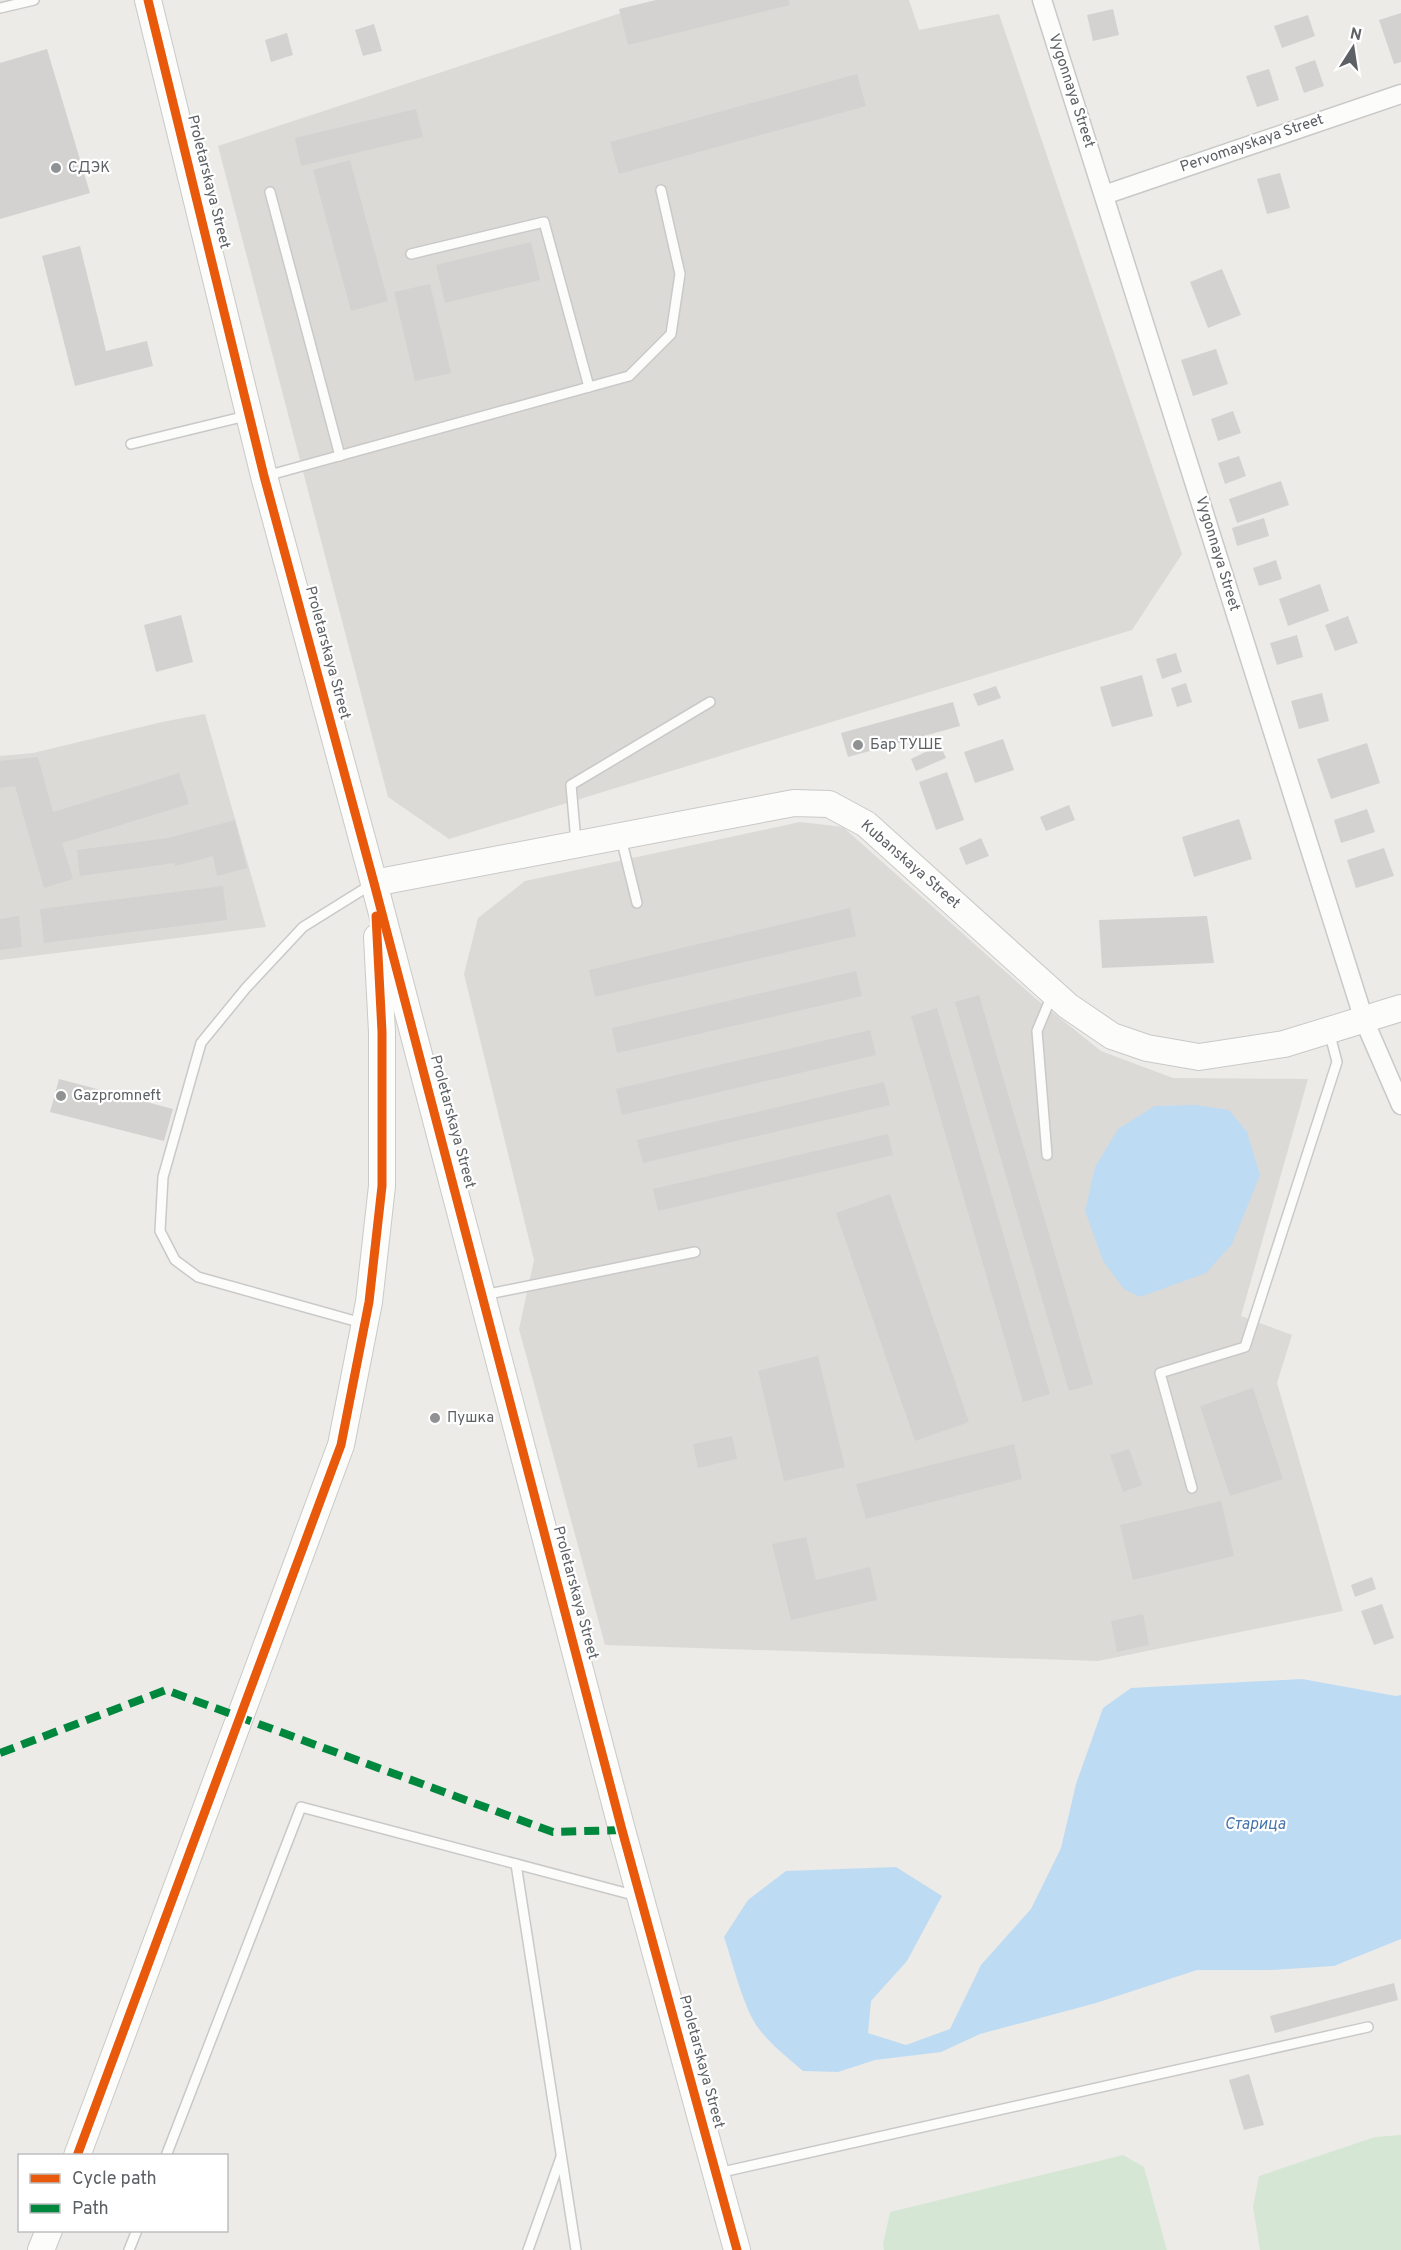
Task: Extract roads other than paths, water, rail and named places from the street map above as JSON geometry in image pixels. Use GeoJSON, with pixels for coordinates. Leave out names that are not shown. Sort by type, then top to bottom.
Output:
{"type":"FeatureCollection","features":[{"type":"Feature","properties":{"kind":"street","name":"Proletarskaya Street"},"geometry":{"type":"LineString","coordinates":[[148,0],[264,476],[374,883],[640,1896],[737,2250]]}},
{"type":"Feature","properties":{"kind":"street","name":"Vygonnaya Street"},"geometry":{"type":"LineString","coordinates":[[1042,0],[1364,1020],[1401,1105]]}},
{"type":"Feature","properties":{"kind":"street","name":"Pervomayskaya Street"},"geometry":{"type":"LineString","coordinates":[[1104,195],[1401,94]]}},
{"type":"Feature","properties":{"kind":"street","name":"Kubanskaya Street"},"geometry":{"type":"LineString","coordinates":[[374,883],[794,803],[829,804],[866,825],[1068,1006],[1112,1036],[1147,1048],[1199,1057],[1284,1044],[1401,1008]]}},
{"type":"Feature","properties":{"kind":"street"},"geometry":{"type":"LineString","coordinates":[[78,2154],[341,1445],[365,1323],[382,1186],[382,1032],[374,883]]}},
{"type":"Feature","properties":{"kind":"street"},"geometry":{"type":"LineString","coordinates":[[41,2250],[48,2232]]}},
{"type":"Feature","properties":{"kind":"lane"},"geometry":{"type":"LineString","coordinates":[[0,8],[34,0]]}},
{"type":"Feature","properties":{"kind":"lane"},"geometry":{"type":"LineString","coordinates":[[264,476],[629,376],[671,334],[680,274],[661,190]]}},
{"type":"Feature","properties":{"kind":"lane"},"geometry":{"type":"LineString","coordinates":[[270,192],[340,456]]}},
{"type":"Feature","properties":{"kind":"lane"},"geometry":{"type":"LineString","coordinates":[[411,255],[544,222],[589,387]]}},
{"type":"Feature","properties":{"kind":"lane"},"geometry":{"type":"LineString","coordinates":[[131,444],[249,415]]}},
{"type":"Feature","properties":{"kind":"lane"},"geometry":{"type":"LineString","coordinates":[[577,845],[571,785],[710,702]]}},
{"type":"Feature","properties":{"kind":"lane"},"geometry":{"type":"LineString","coordinates":[[621,836],[637,903]]}},
{"type":"Feature","properties":{"kind":"lane"},"geometry":{"type":"LineString","coordinates":[[365,1323],[198,1277],[175,1260],[160,1231],[163,1177],[201,1043],[246,988],[303,927],[374,883]]}},
{"type":"Feature","properties":{"kind":"lane"},"geometry":{"type":"LineString","coordinates":[[1047,1155],[1037,1031],[1053,993]]}},
{"type":"Feature","properties":{"kind":"lane"},"geometry":{"type":"LineString","coordinates":[[1192,1488],[1160,1373],[1245,1347],[1337,1062],[1329,1031]]}},
{"type":"Feature","properties":{"kind":"lane"},"geometry":{"type":"LineString","coordinates":[[482,1295],[695,1252]]}},
{"type":"Feature","properties":{"kind":"lane"},"geometry":{"type":"LineString","coordinates":[[167,2154],[301,1807],[640,1896]]}},
{"type":"Feature","properties":{"kind":"lane"},"geometry":{"type":"LineString","coordinates":[[516,1864],[576,2250]]}},
{"type":"Feature","properties":{"kind":"lane"},"geometry":{"type":"LineString","coordinates":[[716,2174],[1368,2027]]}},
{"type":"Feature","properties":{"kind":"lane"},"geometry":{"type":"LineString","coordinates":[[528,2250],[561,2155]]}},
{"type":"Feature","properties":{"kind":"lane"},"geometry":{"type":"LineString","coordinates":[[129,2250],[136,2232]]}},
{"type":"Feature","properties":{"kind":"water"},"geometry":{"type":"Polygon","coordinates":[[[1195,1105],[1229,1110],[1247,1132],[1260,1175],[1232,1244],[1206,1273],[1140,1297],[1124,1289],[1103,1261],[1085,1211],[1095,1167],[1118,1129],[1155,1106],[1195,1105]]]}},
{"type":"Feature","properties":{"kind":"water","name":"Старица"},"geometry":{"type":"Polygon","coordinates":[[[1302,1679],[1401,1695],[1401,1939],[1334,1966],[1272,1970],[1197,1970],[1096,2003],[980,2034],[941,2052],[875,2060],[838,2072],[803,2071],[769,2040],[753,2020],[743,1998],[724,1937],[748,1900],[786,1871],[896,1867],[942,1896],[907,1961],[871,2001],[868,2033],[906,2045],[950,2029],[981,1965],[1031,1909],[1061,1848],[1076,1784],[1103,1708],[1131,1688],[1302,1679]]]}},
{"type":"Feature","properties":{"kind":"place","name":"СДЭК"},"geometry":{"type":"Point","coordinates":[56,168]}},
{"type":"Feature","properties":{"kind":"place","name":"Бар ТУШЕ"},"geometry":{"type":"Point","coordinates":[858,745]}},
{"type":"Feature","properties":{"kind":"place","name":"Gazpromneft"},"geometry":{"type":"Point","coordinates":[61,1096]}},
{"type":"Feature","properties":{"kind":"place","name":"Пушка"},"geometry":{"type":"Point","coordinates":[435,1418]}}]}
